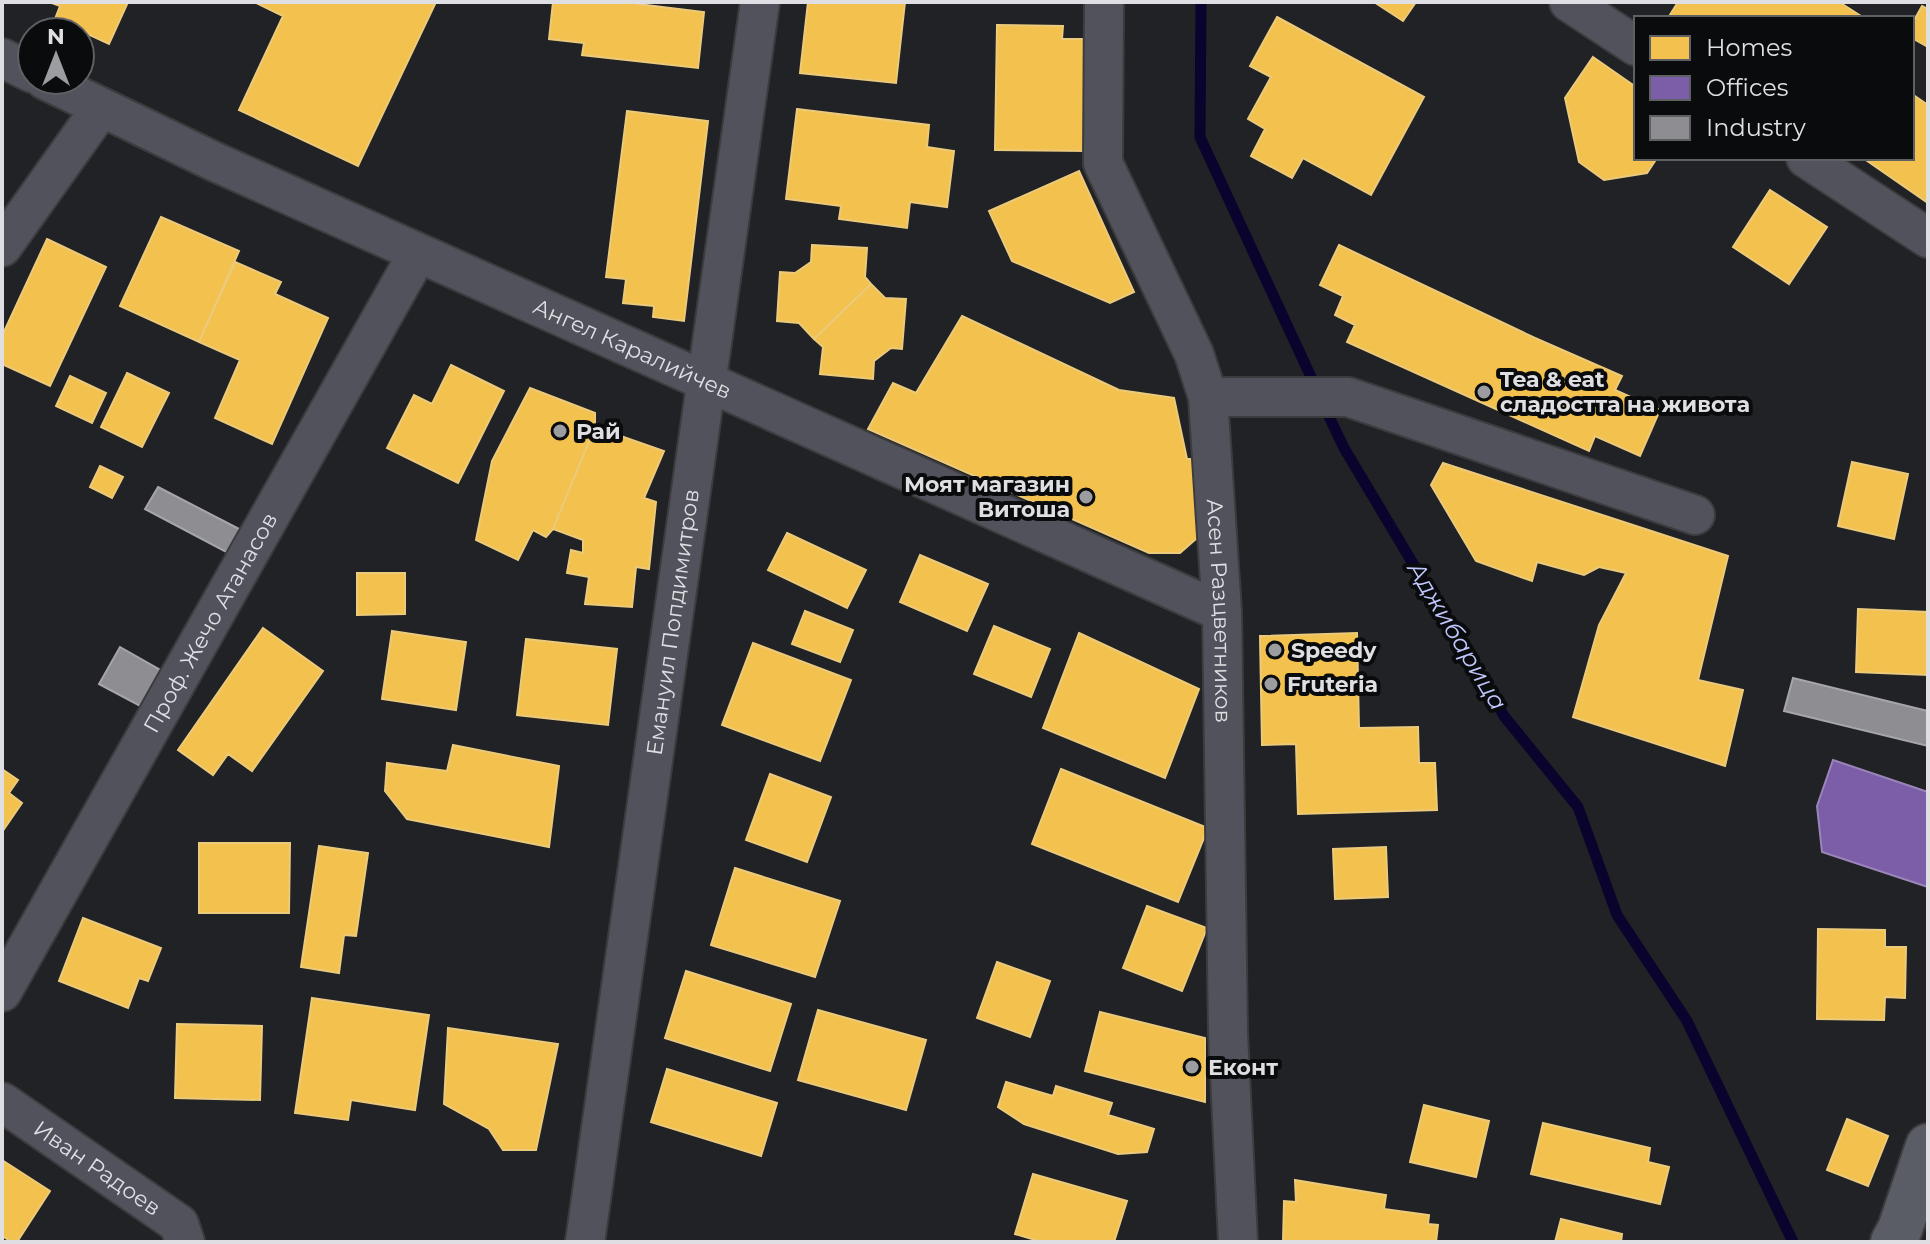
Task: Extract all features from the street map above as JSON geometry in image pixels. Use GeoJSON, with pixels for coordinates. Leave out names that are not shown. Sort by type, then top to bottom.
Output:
{"type":"FeatureCollection","features":[{"type":"Feature","properties":{"kind":"main road"},"geometry":{"type":"LineString","coordinates":[[1905,1238],[1928,1146]]}},
{"type":"Feature","properties":{"kind":"street","name":"Емануил Попдимитров"},"geometry":{"type":"LineString","coordinates":[[585,1242],[760,2]]}},
{"type":"Feature","properties":{"kind":"street","name":"Асен Разцветников"},"geometry":{"type":"LineString","coordinates":[[1104,2],[1103,163],[1194,354],[1208,397],[1222,612],[1228,1033],[1238,1242]]}},
{"type":"Feature","properties":{"kind":"street"},"geometry":{"type":"LineString","coordinates":[[1569,2],[1634,45]]}},
{"type":"Feature","properties":{"kind":"street","name":"Ангел Каралийчев"},"geometry":{"type":"LineString","coordinates":[[77,96],[706,383],[1222,612]]}},
{"type":"Feature","properties":{"kind":"street"},"geometry":{"type":"LineString","coordinates":[[2,247],[101,108]]}},
{"type":"Feature","properties":{"kind":"street"},"geometry":{"type":"LineString","coordinates":[[1809,160],[1928,238]]}},
{"type":"Feature","properties":{"kind":"street","name":"Проф. Жечо Атанасов"},"geometry":{"type":"LineString","coordinates":[[2,992],[418,253]]}},
{"type":"Feature","properties":{"kind":"street"},"geometry":{"type":"LineString","coordinates":[[1208,397],[1348,397],[1695,515]]}},
{"type":"Feature","properties":{"kind":"street","name":"Иван Радоев"},"geometry":{"type":"LineString","coordinates":[[2,1102],[179,1224],[185,1242]]}},
{"type":"Feature","properties":{"kind":"building: Homes"},"geometry":{"type":"Polygon","coordinates":[[[128,2],[109,44],[96,38],[96,16],[56,16],[60,6],[52,3],[128,2]]]}},
{"type":"Feature","properties":{"kind":"building: Homes"},"geometry":{"type":"Polygon","coordinates":[[[254,2],[436,2],[358,166],[239,110],[283,16],[254,2]]]}},
{"type":"Feature","properties":{"kind":"building: Homes"},"geometry":{"type":"Polygon","coordinates":[[[553,2],[638,2],[704,12],[698,68],[582,55],[584,43],[549,39],[553,2]]]}},
{"type":"Feature","properties":{"kind":"building: Homes"},"geometry":{"type":"Polygon","coordinates":[[[808,2],[905,2],[896,83],[800,73],[808,2]]]}},
{"type":"Feature","properties":{"kind":"building: Homes"},"geometry":{"type":"Polygon","coordinates":[[[1374,2],[1416,2],[1403,21],[1374,2]]]}},
{"type":"Feature","properties":{"kind":"building: Homes"},"geometry":{"type":"Polygon","coordinates":[[[1678,2],[1839,2],[1861,16],[1669,16],[1678,2]]]}},
{"type":"Feature","properties":{"kind":"building: Homes"},"geometry":{"type":"Polygon","coordinates":[[[1922,6],[1928,9],[1928,47],[1914,39],[1914,20],[1922,6]]]}},
{"type":"Feature","properties":{"kind":"building: Homes"},"geometry":{"type":"Polygon","coordinates":[[[1277,17],[1424,97],[1371,195],[1303,158],[1292,178],[1251,156],[1265,129],[1248,119],[1271,77],[1250,66],[1277,17]]]}},
{"type":"Feature","properties":{"kind":"building: Homes"},"geometry":{"type":"Polygon","coordinates":[[[997,25],[1063,26],[1062,39],[1088,39],[1087,151],[995,150],[997,25]]]}},
{"type":"Feature","properties":{"kind":"building: Homes"},"geometry":{"type":"Polygon","coordinates":[[[1593,57],[1634,86],[1634,160],[1656,160],[1647,173],[1604,180],[1579,162],[1565,98],[1593,57]]]}},
{"type":"Feature","properties":{"kind":"building: Homes"},"geometry":{"type":"Polygon","coordinates":[[[1914,95],[1928,105],[1928,203],[1866,160],[1914,160],[1914,95]]]}},
{"type":"Feature","properties":{"kind":"building: Homes"},"geometry":{"type":"Polygon","coordinates":[[[797,109],[929,125],[927,147],[954,151],[947,207],[910,202],[907,228],[839,219],[841,206],[786,199],[797,109]]]}},
{"type":"Feature","properties":{"kind":"building: Homes"},"geometry":{"type":"Polygon","coordinates":[[[627,111],[708,121],[684,321],[653,317],[654,306],[623,303],[626,279],[606,277],[627,111]]]}},
{"type":"Feature","properties":{"kind":"building: Homes"},"geometry":{"type":"Polygon","coordinates":[[[1079,171],[1134,292],[1110,303],[1012,261],[989,211],[1079,171]]]}},
{"type":"Feature","properties":{"kind":"building: Homes"},"geometry":{"type":"Polygon","coordinates":[[[1770,190],[1827,227],[1789,284],[1733,247],[1770,190]]]}},
{"type":"Feature","properties":{"kind":"building: Homes"},"geometry":{"type":"Polygon","coordinates":[[[161,217],[239,251],[199,342],[120,306],[161,217]]]}},
{"type":"Feature","properties":{"kind":"building: Homes"},"geometry":{"type":"Polygon","coordinates":[[[47,239],[106,267],[50,386],[2,364],[2,336],[47,239]]]}},
{"type":"Feature","properties":{"kind":"building: Homes"},"geometry":{"type":"Polygon","coordinates":[[[812,245],[867,248],[865,277],[871,284],[814,339],[799,323],[777,321],[780,272],[795,273],[811,262],[812,245]]]}},
{"type":"Feature","properties":{"kind":"building: Homes"},"geometry":{"type":"Polygon","coordinates":[[[1339,245],[1622,376],[1615,390],[1660,410],[1640,456],[1595,436],[1589,451],[1347,342],[1355,325],[1335,315],[1343,296],[1320,285],[1339,245]]]}},
{"type":"Feature","properties":{"kind":"building: Homes"},"geometry":{"type":"Polygon","coordinates":[[[235,262],[281,282],[275,294],[328,318],[272,444],[215,418],[240,360],[199,342],[235,262]]]}},
{"type":"Feature","properties":{"kind":"building: Homes"},"geometry":{"type":"Polygon","coordinates":[[[871,284],[885,298],[906,299],[902,349],[891,348],[874,361],[873,379],[820,374],[823,347],[814,339],[871,284]]]}},
{"type":"Feature","properties":{"kind":"building: Homes"},"geometry":{"type":"Polygon","coordinates":[[[962,316],[1119,390],[1174,398],[1187,459],[1196,459],[1197,538],[1180,553],[1149,553],[868,429],[893,383],[916,393],[962,316]]]}},
{"type":"Feature","properties":{"kind":"building: Homes"},"geometry":{"type":"Polygon","coordinates":[[[451,365],[504,391],[458,483],[387,448],[414,395],[432,404],[451,365]]]}},
{"type":"Feature","properties":{"kind":"building: Homes"},"geometry":{"type":"Polygon","coordinates":[[[127,373],[169,393],[142,447],[101,427],[127,373]]]}},
{"type":"Feature","properties":{"kind":"building: Homes"},"geometry":{"type":"Polygon","coordinates":[[[70,376],[106,393],[92,423],[56,406],[70,376]]]}},
{"type":"Feature","properties":{"kind":"building: Homes"},"geometry":{"type":"Polygon","coordinates":[[[530,388],[595,413],[595,427],[553,529],[546,537],[533,530],[518,560],[476,540],[492,461],[530,388]]]}},
{"type":"Feature","properties":{"kind":"building: Homes"},"geometry":{"type":"Polygon","coordinates":[[[595,427],[664,451],[644,498],[656,502],[649,569],[636,567],[632,607],[585,604],[589,577],[567,573],[571,550],[583,553],[583,540],[553,529],[595,427]]]}},
{"type":"Feature","properties":{"kind":"building: Homes"},"geometry":{"type":"Polygon","coordinates":[[[1852,462],[1908,474],[1894,539],[1838,526],[1852,462]]]}},
{"type":"Feature","properties":{"kind":"building: Homes"},"geometry":{"type":"Polygon","coordinates":[[[1443,463],[1728,556],[1698,680],[1743,690],[1725,766],[1573,717],[1599,625],[1626,573],[1599,567],[1584,575],[1537,562],[1532,581],[1476,561],[1431,485],[1443,463]]]}},
{"type":"Feature","properties":{"kind":"building: Homes"},"geometry":{"type":"Polygon","coordinates":[[[100,466],[123,477],[112,498],[90,487],[100,466]]]}},
{"type":"Feature","properties":{"kind":"building: Homes"},"geometry":{"type":"Polygon","coordinates":[[[787,533],[866,570],[847,608],[768,570],[787,533]]]}},
{"type":"Feature","properties":{"kind":"building: Homes"},"geometry":{"type":"Polygon","coordinates":[[[920,555],[988,584],[967,631],[900,602],[920,555]]]}},
{"type":"Feature","properties":{"kind":"building: Homes"},"geometry":{"type":"Polygon","coordinates":[[[357,573],[405,573],[405,614],[357,615],[357,573]]]}},
{"type":"Feature","properties":{"kind":"building: Homes"},"geometry":{"type":"Polygon","coordinates":[[[1858,609],[1928,612],[1928,675],[1856,672],[1858,609]]]}},
{"type":"Feature","properties":{"kind":"building: Homes"},"geometry":{"type":"Polygon","coordinates":[[[805,611],[853,630],[840,662],[792,644],[805,611]]]}},
{"type":"Feature","properties":{"kind":"building: Homes"},"geometry":{"type":"Polygon","coordinates":[[[994,626],[1050,649],[1031,697],[974,674],[994,626]]]}},
{"type":"Feature","properties":{"kind":"building: Homes"},"geometry":{"type":"Polygon","coordinates":[[[263,628],[323,671],[252,771],[228,754],[213,775],[178,750],[263,628]]]}},
{"type":"Feature","properties":{"kind":"building: Homes"},"geometry":{"type":"Polygon","coordinates":[[[392,631],[466,642],[456,710],[382,699],[392,631]]]}},
{"type":"Feature","properties":{"kind":"building: Homes"},"geometry":{"type":"Polygon","coordinates":[[[1079,633],[1199,689],[1165,778],[1043,728],[1079,633]]]}},
{"type":"Feature","properties":{"kind":"building: Homes"},"geometry":{"type":"Polygon","coordinates":[[[1357,633],[1359,728],[1418,727],[1419,763],[1435,763],[1437,810],[1298,814],[1296,744],[1262,745],[1260,636],[1357,633]]]}},
{"type":"Feature","properties":{"kind":"building: Homes"},"geometry":{"type":"Polygon","coordinates":[[[526,639],[617,649],[608,725],[517,715],[526,639]]]}},
{"type":"Feature","properties":{"kind":"building: Homes"},"geometry":{"type":"Polygon","coordinates":[[[753,643],[851,680],[820,761],[722,725],[753,643]]]}},
{"type":"Feature","properties":{"kind":"building: Homes"},"geometry":{"type":"Polygon","coordinates":[[[453,745],[559,766],[549,847],[407,819],[385,791],[387,763],[447,771],[453,745]]]}},
{"type":"Feature","properties":{"kind":"building: Homes"},"geometry":{"type":"Polygon","coordinates":[[[2,769],[18,780],[9,793],[22,803],[2,832],[2,769]]]}},
{"type":"Feature","properties":{"kind":"building: Homes"},"geometry":{"type":"Polygon","coordinates":[[[1061,769],[1208,828],[1178,902],[1032,844],[1061,769]]]}},
{"type":"Feature","properties":{"kind":"building: Homes"},"geometry":{"type":"Polygon","coordinates":[[[770,774],[831,797],[807,862],[746,840],[770,774]]]}},
{"type":"Feature","properties":{"kind":"building: Homes"},"geometry":{"type":"Polygon","coordinates":[[[199,843],[290,843],[289,913],[199,913],[199,843]]]}},
{"type":"Feature","properties":{"kind":"building: Homes"},"geometry":{"type":"Polygon","coordinates":[[[319,846],[368,853],[356,936],[344,935],[339,973],[301,967],[319,846]]]}},
{"type":"Feature","properties":{"kind":"building: Homes"},"geometry":{"type":"Polygon","coordinates":[[[1386,847],[1388,897],[1335,899],[1333,849],[1386,847]]]}},
{"type":"Feature","properties":{"kind":"building: Homes"},"geometry":{"type":"Polygon","coordinates":[[[735,868],[840,901],[815,977],[711,945],[735,868]]]}},
{"type":"Feature","properties":{"kind":"building: Homes"},"geometry":{"type":"Polygon","coordinates":[[[1147,906],[1207,928],[1182,991],[1123,968],[1147,906]]]}},
{"type":"Feature","properties":{"kind":"building: Homes"},"geometry":{"type":"Polygon","coordinates":[[[83,918],[161,948],[148,981],[139,978],[128,1008],[59,981],[83,918]]]}},
{"type":"Feature","properties":{"kind":"building: Homes"},"geometry":{"type":"Polygon","coordinates":[[[1818,929],[1885,930],[1885,947],[1906,947],[1905,998],[1885,997],[1884,1020],[1817,1019],[1818,929]]]}},
{"type":"Feature","properties":{"kind":"building: Homes"},"geometry":{"type":"Polygon","coordinates":[[[997,962],[1050,981],[1030,1037],[977,1018],[997,962]]]}},
{"type":"Feature","properties":{"kind":"building: Homes"},"geometry":{"type":"Polygon","coordinates":[[[686,971],[791,1004],[770,1071],[665,1038],[686,971]]]}},
{"type":"Feature","properties":{"kind":"building: Homes"},"geometry":{"type":"Polygon","coordinates":[[[312,998],[429,1015],[415,1110],[351,1100],[348,1120],[295,1113],[312,998]]]}},
{"type":"Feature","properties":{"kind":"building: Homes"},"geometry":{"type":"Polygon","coordinates":[[[818,1010],[926,1040],[906,1110],[798,1080],[818,1010]]]}},
{"type":"Feature","properties":{"kind":"building: Homes"},"geometry":{"type":"Polygon","coordinates":[[[1100,1012],[1205,1038],[1205,1102],[1085,1071],[1100,1012]]]}},
{"type":"Feature","properties":{"kind":"building: Homes"},"geometry":{"type":"Polygon","coordinates":[[[177,1024],[262,1026],[260,1100],[175,1098],[177,1024]]]}},
{"type":"Feature","properties":{"kind":"building: Homes"},"geometry":{"type":"Polygon","coordinates":[[[448,1028],[558,1044],[536,1150],[503,1150],[489,1129],[444,1104],[448,1028]]]}},
{"type":"Feature","properties":{"kind":"building: Homes"},"geometry":{"type":"Polygon","coordinates":[[[667,1069],[777,1103],[761,1156],[651,1122],[667,1069]]]}},
{"type":"Feature","properties":{"kind":"building: Homes"},"geometry":{"type":"Polygon","coordinates":[[[1006,1082],[1053,1096],[1056,1086],[1112,1103],[1108,1115],[1154,1129],[1147,1152],[1118,1154],[1024,1124],[998,1107],[1006,1082]]]}},
{"type":"Feature","properties":{"kind":"building: Homes"},"geometry":{"type":"Polygon","coordinates":[[[1424,1105],[1489,1121],[1476,1177],[1410,1162],[1424,1105]]]}},
{"type":"Feature","properties":{"kind":"building: Homes"},"geometry":{"type":"Polygon","coordinates":[[[1847,1119],[1888,1136],[1868,1186],[1827,1170],[1847,1119]]]}},
{"type":"Feature","properties":{"kind":"building: Homes"},"geometry":{"type":"Polygon","coordinates":[[[1543,1123],[1650,1148],[1648,1162],[1669,1167],[1660,1204],[1531,1174],[1543,1123]]]}},
{"type":"Feature","properties":{"kind":"building: Homes"},"geometry":{"type":"Polygon","coordinates":[[[2,1160],[50,1191],[17,1242],[2,1236],[2,1160]]]}},
{"type":"Feature","properties":{"kind":"building: Homes"},"geometry":{"type":"Polygon","coordinates":[[[1033,1174],[1127,1201],[1114,1242],[1042,1242],[1015,1234],[1033,1174]]]}},
{"type":"Feature","properties":{"kind":"building: Homes"},"geometry":{"type":"Polygon","coordinates":[[[1295,1180],[1386,1195],[1384,1209],[1429,1215],[1428,1224],[1438,1225],[1436,1242],[1283,1242],[1284,1201],[1296,1202],[1295,1180]]]}},
{"type":"Feature","properties":{"kind":"building: Homes"},"geometry":{"type":"Polygon","coordinates":[[[1561,1219],[1622,1234],[1621,1242],[1555,1242],[1561,1219]]]}},
{"type":"Feature","properties":{"kind":"building: Offices"},"geometry":{"type":"Polygon","coordinates":[[[1833,760],[1928,792],[1928,887],[1822,852],[1817,806],[1833,760]]]}},
{"type":"Feature","properties":{"kind":"building: Industry"},"geometry":{"type":"Polygon","coordinates":[[[158,487],[243,531],[230,554],[145,509],[158,487]]]}},
{"type":"Feature","properties":{"kind":"building: Industry"},"geometry":{"type":"Polygon","coordinates":[[[120,647],[162,671],[142,707],[99,684],[120,647]]]}},
{"type":"Feature","properties":{"kind":"building: Industry"},"geometry":{"type":"Polygon","coordinates":[[[1793,678],[1928,711],[1928,746],[1784,711],[1793,678]]]}},
{"type":"Feature","properties":{"kind":"waterway","name":"Аджибарица"},"geometry":{"type":"LineString","coordinates":[[1201,2],[1200,137],[1317,390]]}},
{"type":"Feature","properties":{"kind":"waterway","name":"Аджибарица"},"geometry":{"type":"LineString","coordinates":[[1324,406],[1344,448],[1504,716],[1578,807],[1617,915],[1687,1021],[1793,1242]]}},
{"type":"Feature","properties":{"kind":"place","name":"Tea & eat сладостта на живота"},"geometry":{"type":"Point","coordinates":[1484,392]}},
{"type":"Feature","properties":{"kind":"place","name":"Рай"},"geometry":{"type":"Point","coordinates":[560,431]}},
{"type":"Feature","properties":{"kind":"place","name":"Моят магазин Витоша"},"geometry":{"type":"Point","coordinates":[1086,497]}},
{"type":"Feature","properties":{"kind":"place","name":"Speedy"},"geometry":{"type":"Point","coordinates":[1275,650]}},
{"type":"Feature","properties":{"kind":"place","name":"Fruteria"},"geometry":{"type":"Point","coordinates":[1271,684]}},
{"type":"Feature","properties":{"kind":"place","name":"Еконт"},"geometry":{"type":"Point","coordinates":[1192,1067]}}]}
